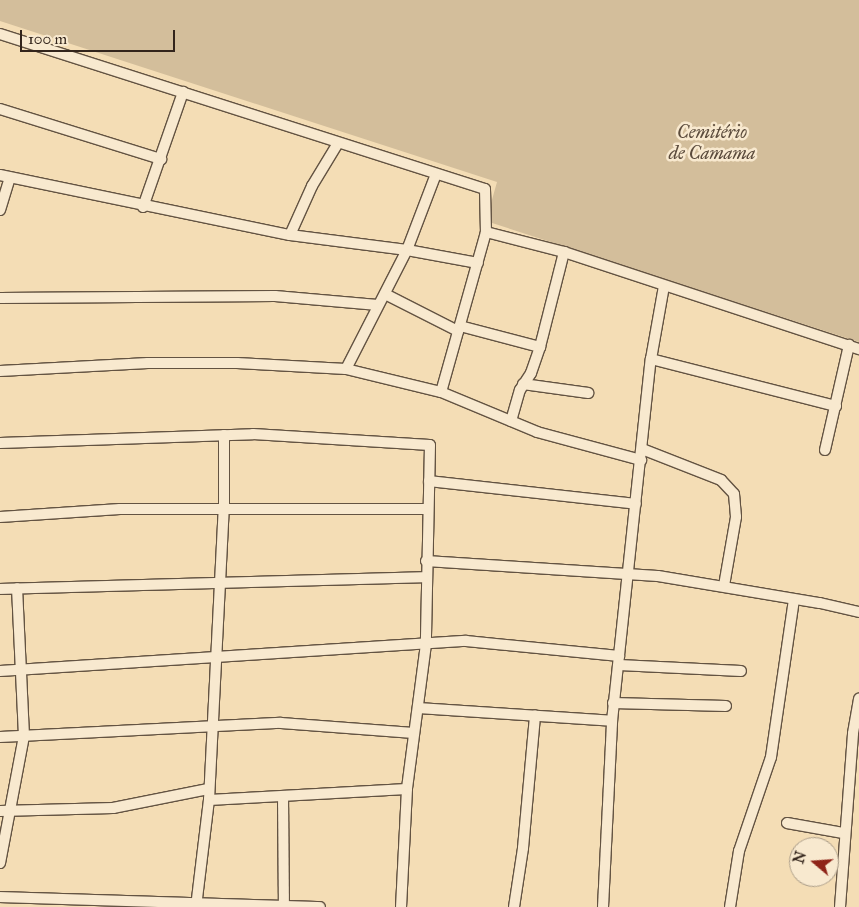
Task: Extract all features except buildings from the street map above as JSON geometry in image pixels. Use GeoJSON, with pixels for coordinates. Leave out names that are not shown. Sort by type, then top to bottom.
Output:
{"type":"FeatureCollection","features":[{"type":"Feature","properties":{"kind":"street"},"geometry":{"type":"LineString","coordinates":[[0,34],[485,189],[486,232],[441,392]]}},
{"type":"Feature","properties":{"kind":"street"},"geometry":{"type":"LineString","coordinates":[[143,207],[183,92]]}},
{"type":"Feature","properties":{"kind":"street"},"geometry":{"type":"LineString","coordinates":[[0,109],[161,159]]}},
{"type":"Feature","properties":{"kind":"street"},"geometry":{"type":"LineString","coordinates":[[290,235],[312,186],[338,143]]}},
{"type":"Feature","properties":{"kind":"street"},"geometry":{"type":"LineString","coordinates":[[346,369],[407,250],[436,174]]}},
{"type":"Feature","properties":{"kind":"street"},"geometry":{"type":"LineString","coordinates":[[0,210],[5,176],[143,207],[290,235],[407,250],[478,263]]}},
{"type":"Feature","properties":{"kind":"street"},"geometry":{"type":"LineString","coordinates":[[486,232],[564,252],[854,347],[825,450]]}},
{"type":"Feature","properties":{"kind":"street"},"geometry":{"type":"LineString","coordinates":[[511,421],[523,384],[531,373],[540,348],[564,252]]}},
{"type":"Feature","properties":{"kind":"street"},"geometry":{"type":"LineString","coordinates":[[603,907],[613,703],[651,358],[664,286]]}},
{"type":"Feature","properties":{"kind":"street"},"geometry":{"type":"LineString","coordinates":[[384,294],[459,328],[540,348]]}},
{"type":"Feature","properties":{"kind":"street"},"geometry":{"type":"LineString","coordinates":[[0,298],[275,296],[378,305]]}},
{"type":"Feature","properties":{"kind":"street"},"geometry":{"type":"LineString","coordinates":[[651,358],[836,406]]}},
{"type":"Feature","properties":{"kind":"street"},"geometry":{"type":"LineString","coordinates":[[0,371],[148,363],[237,363],[346,369],[441,392],[511,421],[579,444],[641,460]]}},
{"type":"Feature","properties":{"kind":"street"},"geometry":{"type":"LineString","coordinates":[[523,384],[588,393]]}},
{"type":"Feature","properties":{"kind":"street"},"geometry":{"type":"LineString","coordinates":[[0,443],[224,435],[425,443],[432,448],[426,562],[426,644],[408,789],[401,907]]}},
{"type":"Feature","properties":{"kind":"street"},"geometry":{"type":"LineString","coordinates":[[196,905],[209,800],[218,582],[224,508],[224,435]]}},
{"type":"Feature","properties":{"kind":"street"},"geometry":{"type":"LineString","coordinates":[[642,449],[721,480],[734,494],[736,517],[724,586]]}},
{"type":"Feature","properties":{"kind":"street"},"geometry":{"type":"LineString","coordinates":[[429,482],[636,504]]}},
{"type":"Feature","properties":{"kind":"street"},"geometry":{"type":"LineString","coordinates":[[0,517],[120,509],[428,509]]}},
{"type":"Feature","properties":{"kind":"street"},"geometry":{"type":"LineString","coordinates":[[426,562],[628,574],[724,586],[794,600],[846,607],[859,612]]}},
{"type":"Feature","properties":{"kind":"street"},"geometry":{"type":"LineString","coordinates":[[0,588],[426,577]]}},
{"type":"Feature","properties":{"kind":"street"},"geometry":{"type":"LineString","coordinates":[[0,863],[4,811],[24,736],[18,670],[17,588]]}},
{"type":"Feature","properties":{"kind":"street"},"geometry":{"type":"LineString","coordinates":[[730,907],[739,851],[771,757],[794,600]]}},
{"type":"Feature","properties":{"kind":"street"},"geometry":{"type":"LineString","coordinates":[[0,671],[466,641],[619,660],[741,671]]}},
{"type":"Feature","properties":{"kind":"street"},"geometry":{"type":"LineString","coordinates":[[840,907],[843,834],[855,757],[859,699]]}},
{"type":"Feature","properties":{"kind":"street"},"geometry":{"type":"LineString","coordinates":[[613,703],[726,706]]}},
{"type":"Feature","properties":{"kind":"street"},"geometry":{"type":"LineString","coordinates":[[418,708],[612,721]]}},
{"type":"Feature","properties":{"kind":"street"},"geometry":{"type":"LineString","coordinates":[[514,907],[523,848],[535,716]]}},
{"type":"Feature","properties":{"kind":"street"},"geometry":{"type":"LineString","coordinates":[[0,737],[313,724],[414,733]]}},
{"type":"Feature","properties":{"kind":"street"},"geometry":{"type":"LineString","coordinates":[[4,811],[113,808],[208,789]]}},
{"type":"Feature","properties":{"kind":"street"},"geometry":{"type":"LineString","coordinates":[[209,800],[408,789]]}},
{"type":"Feature","properties":{"kind":"street"},"geometry":{"type":"LineString","coordinates":[[284,796],[284,905]]}},
{"type":"Feature","properties":{"kind":"street"},"geometry":{"type":"LineString","coordinates":[[787,824],[843,834]]}},
{"type":"Feature","properties":{"kind":"street"},"geometry":{"type":"LineString","coordinates":[[0,897],[196,905],[320,907]]}},
{"type":"Feature","properties":{"kind":"green space","name":"Cemitério de Camama"},"geometry":{"type":"Polygon","coordinates":[[[0,0],[859,0],[859,342],[486,221],[497,182],[0,21],[0,0]]]}}]}
